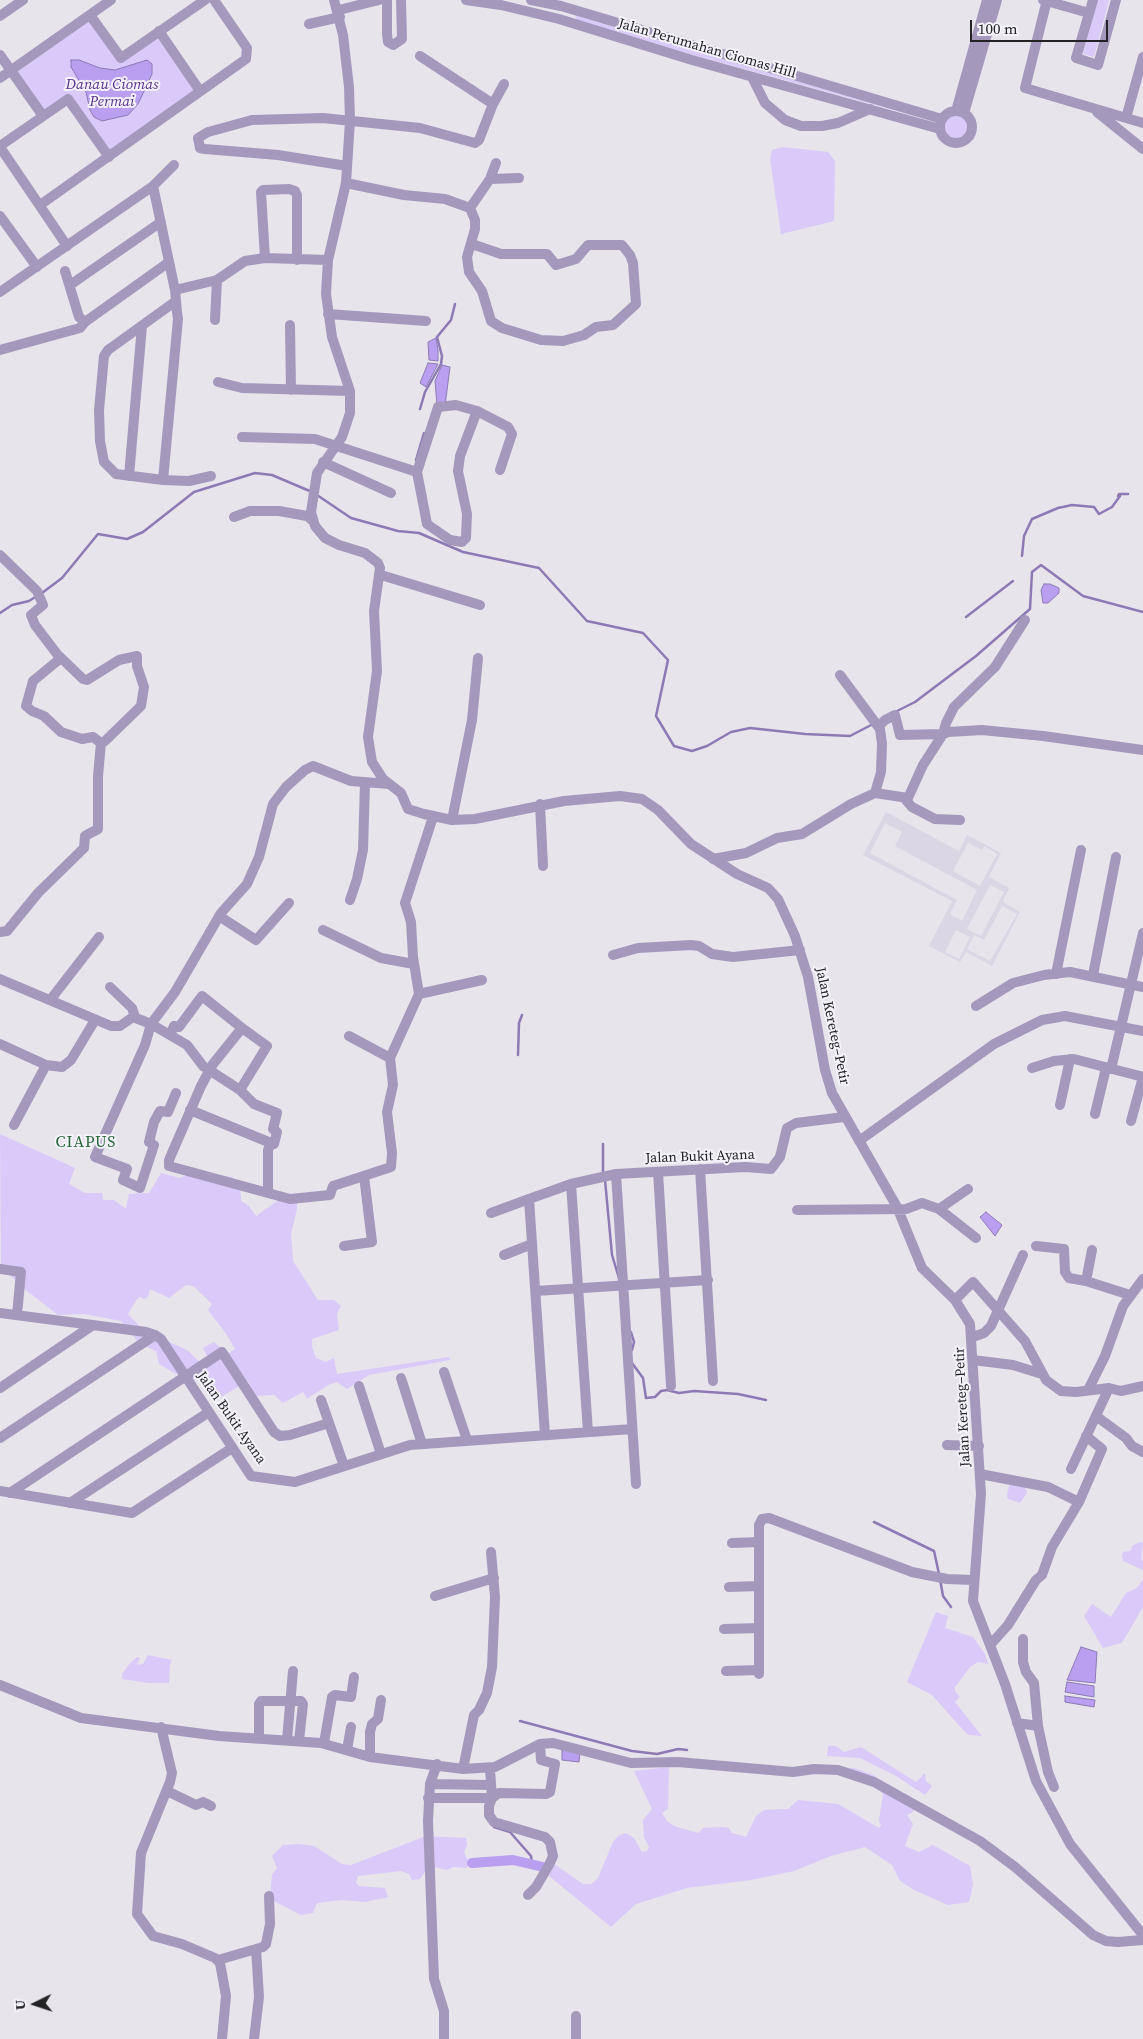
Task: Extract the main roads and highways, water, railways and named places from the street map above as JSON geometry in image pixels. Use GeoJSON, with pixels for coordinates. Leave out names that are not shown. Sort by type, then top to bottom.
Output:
{"type":"FeatureCollection","features":[{"type":"Feature","properties":{"kind":"water","name":"Danau Ciomas Permai"},"geometry":{"type":"Polygon","coordinates":[[[71,60],[79,60],[100,68],[115,70],[147,60],[152,64],[152,74],[138,104],[128,115],[102,121],[94,117],[90,110],[86,92],[71,67],[71,60]]]}},
{"type":"Feature","properties":{"kind":"water"},"geometry":{"type":"Polygon","coordinates":[[[436,338],[438,361],[429,360],[428,342],[436,338]]]}},
{"type":"Feature","properties":{"kind":"water"},"geometry":{"type":"Polygon","coordinates":[[[428,363],[438,364],[426,387],[420,383],[428,363]]]}},
{"type":"Feature","properties":{"kind":"water"},"geometry":{"type":"Polygon","coordinates":[[[442,365],[450,367],[445,406],[437,405],[435,381],[442,365]]]}},
{"type":"Feature","properties":{"kind":"water"},"geometry":{"type":"Polygon","coordinates":[[[1044,584],[1050,584],[1059,588],[1059,593],[1048,603],[1043,603],[1041,590],[1044,584]]]}},
{"type":"Feature","properties":{"kind":"water"},"geometry":{"type":"Polygon","coordinates":[[[986,1212],[1002,1225],[995,1236],[980,1217],[986,1212]]]}},
{"type":"Feature","properties":{"kind":"water"},"geometry":{"type":"Polygon","coordinates":[[[1081,1647],[1097,1652],[1095,1683],[1067,1680],[1081,1647]]]}},
{"type":"Feature","properties":{"kind":"water"},"geometry":{"type":"Polygon","coordinates":[[[1067,1682],[1094,1686],[1094,1697],[1065,1692],[1067,1682]]]}},
{"type":"Feature","properties":{"kind":"water"},"geometry":{"type":"Polygon","coordinates":[[[1065,1696],[1095,1700],[1094,1707],[1065,1702],[1065,1696]]]}},
{"type":"Feature","properties":{"kind":"water"},"geometry":{"type":"Polygon","coordinates":[[[562,1750],[580,1752],[579,1762],[562,1760],[562,1750]]]}},
{"type":"Feature","properties":{"kind":"waterway"},"geometry":{"type":"LineString","coordinates":[[420,409],[425,392],[441,364],[442,356],[437,337],[451,320],[455,304]]}},
{"type":"Feature","properties":{"kind":"waterway"},"geometry":{"type":"LineString","coordinates":[[416,460],[424,433]]}},
{"type":"Feature","properties":{"kind":"waterway"},"geometry":{"type":"LineString","coordinates":[[42,593],[62,578],[98,534],[127,539],[143,532],[194,492],[255,473],[272,475],[312,492]]}},
{"type":"Feature","properties":{"kind":"waterway"},"geometry":{"type":"LineString","coordinates":[[1022,556],[1024,536],[1032,519],[1058,508],[1072,505],[1094,507],[1099,514],[1112,507],[1120,496],[1118,496],[1119,494],[1128,494]]}},
{"type":"Feature","properties":{"kind":"waterway"},"geometry":{"type":"LineString","coordinates":[[317,495],[351,518],[398,531],[419,533],[463,552],[539,568],[587,621],[643,633],[668,660],[656,716],[674,746],[692,751],[707,746],[731,732],[750,728],[805,734],[850,736],[873,724]]}},
{"type":"Feature","properties":{"kind":"waterway"},"geometry":{"type":"LineString","coordinates":[[895,712],[915,702],[976,656],[1030,609],[1032,572],[1041,565],[1083,596],[1143,612]]}},
{"type":"Feature","properties":{"kind":"waterway"},"geometry":{"type":"LineString","coordinates":[[966,617],[1013,581]]}},
{"type":"Feature","properties":{"kind":"waterway"},"geometry":{"type":"LineString","coordinates":[[0,613],[12,605],[29,601],[37,596]]}},
{"type":"Feature","properties":{"kind":"waterway"},"geometry":{"type":"LineString","coordinates":[[518,1055],[519,1023],[522,1015]]}},
{"type":"Feature","properties":{"kind":"waterway"},"geometry":{"type":"LineString","coordinates":[[603,1144],[603,1175]]}},
{"type":"Feature","properties":{"kind":"waterway"},"geometry":{"type":"LineString","coordinates":[[605,1180],[612,1255],[619,1278]]}},
{"type":"Feature","properties":{"kind":"waterway"},"geometry":{"type":"LineString","coordinates":[[631,1332],[634,1342],[632,1350]]}},
{"type":"Feature","properties":{"kind":"waterway"},"geometry":{"type":"LineString","coordinates":[[632,1363],[643,1378],[646,1398],[655,1397],[661,1391],[667,1390],[679,1393],[694,1391],[738,1394],[766,1400]]}},
{"type":"Feature","properties":{"kind":"waterway"},"geometry":{"type":"LineString","coordinates":[[874,1522],[934,1551],[939,1574]]}},
{"type":"Feature","properties":{"kind":"waterway"},"geometry":{"type":"LineString","coordinates":[[940,1579],[943,1596],[951,1607]]}},
{"type":"Feature","properties":{"kind":"waterway"},"geometry":{"type":"LineString","coordinates":[[520,1721],[632,1751],[657,1754],[678,1749],[687,1750]]}},
{"type":"Feature","properties":{"kind":"waterway"},"geometry":{"type":"LineString","coordinates":[[494,1827],[510,1832],[531,1856],[532,1864]]}},
{"type":"Feature","properties":{"kind":"waterway"},"geometry":{"type":"LineString","coordinates":[[472,1863],[513,1860],[543,1867]]}},
{"type":"Feature","properties":{"kind":"district","name":"CIAPUS"},"geometry":{"type":"Point","coordinates":[86,1143]}}]}
